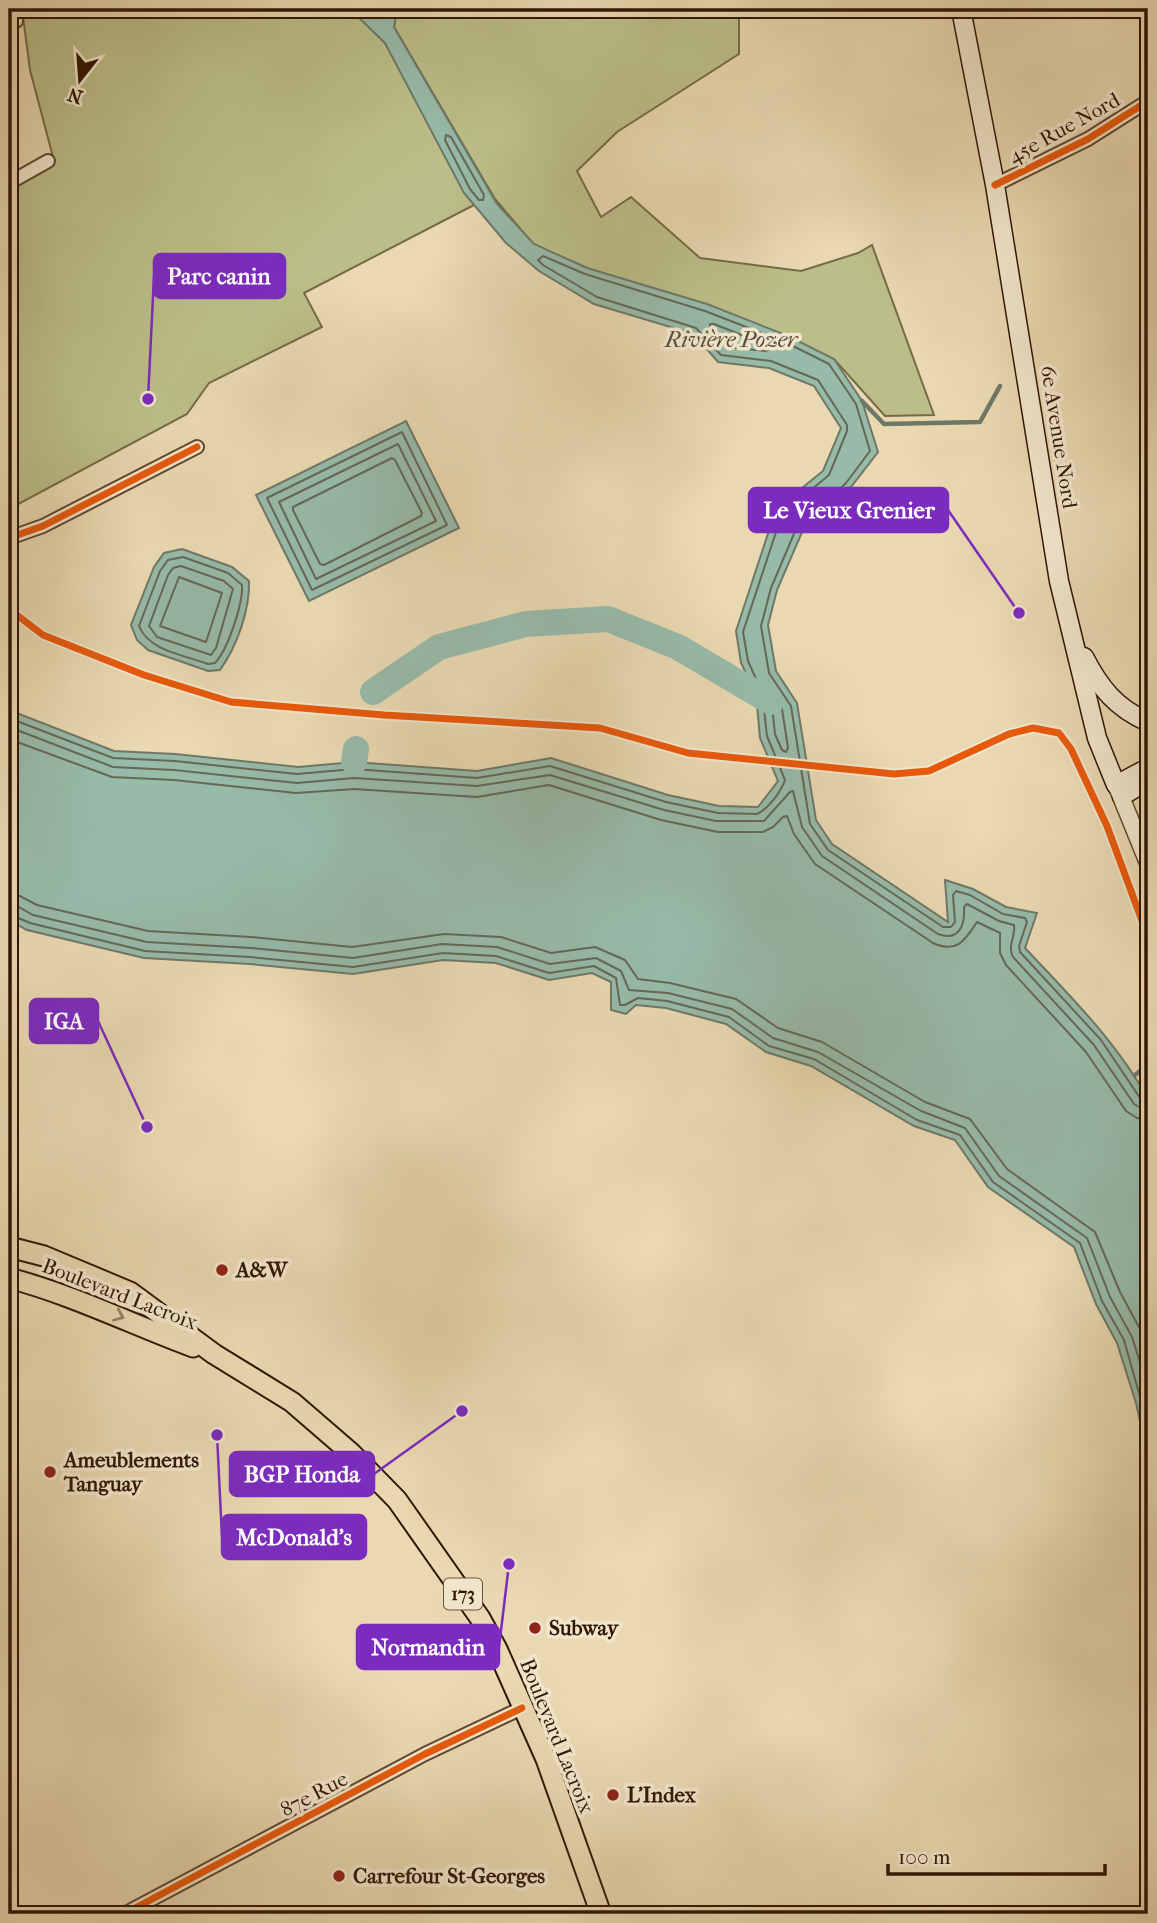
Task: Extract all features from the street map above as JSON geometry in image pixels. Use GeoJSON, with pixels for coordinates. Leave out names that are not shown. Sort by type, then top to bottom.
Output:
{"type":"FeatureCollection","features":[{"type":"Feature","properties":{"kind":"main road","name":"6e Avenue Nord"},"geometry":{"type":"LineString","coordinates":[[961,9],[995,185],[1059,581],[1097,738],[1119,790]]}},
{"type":"Feature","properties":{"kind":"main road"},"geometry":{"type":"LineString","coordinates":[[1070,630],[1094,677],[1111,698],[1129,714],[1148,722]]}},
{"type":"Feature","properties":{"kind":"main road"},"geometry":{"type":"LineString","coordinates":[[1119,790],[1148,768]]}},
{"type":"Feature","properties":{"kind":"main road"},"geometry":{"type":"LineString","coordinates":[[1119,790],[1148,780]]}},
{"type":"Feature","properties":{"kind":"main road","name":"Boulevard Lacroix"},"geometry":{"type":"LineString","coordinates":[[9,1247],[44,1255],[130,1292],[214,1354],[292,1402],[351,1452],[397,1500],[480,1618],[496,1649],[546,1759],[601,1914]]}},
{"type":"Feature","properties":{"kind":"main road","name":"Boulevard Lacroix"},"geometry":{"type":"LineString","coordinates":[[9,1278],[79,1299],[214,1354]]}},
{"type":"Feature","properties":{"kind":"street","name":"45e Rue Nord"},"geometry":{"type":"LineString","coordinates":[[995,185],[1088,139],[1148,101]]}},
{"type":"Feature","properties":{"kind":"street"},"geometry":{"type":"LineString","coordinates":[[9,183],[48,161]]}},
{"type":"Feature","properties":{"kind":"street"},"geometry":{"type":"LineString","coordinates":[[9,538],[43,526],[197,447]]}},
{"type":"Feature","properties":{"kind":"street","name":"6e Avenue Nord"},"geometry":{"type":"LineString","coordinates":[[1119,790],[1148,863]]}},
{"type":"Feature","properties":{"kind":"street","name":"87e Rue"},"geometry":{"type":"LineString","coordinates":[[124,1914],[444,1744],[522,1708]]}},
{"type":"Feature","properties":{"kind":"green space"},"geometry":{"type":"Polygon","coordinates":[[[22,9],[351,9],[385,43],[474,205],[304,293],[322,327],[209,383],[187,414],[9,509],[9,184],[53,157],[30,70],[22,9]]]}},
{"type":"Feature","properties":{"kind":"green space"},"geometry":{"type":"Polygon","coordinates":[[[397,9],[739,9],[739,54],[617,132],[577,171],[601,217],[631,197],[700,258],[801,271],[858,253],[872,245],[934,415],[885,416],[834,359],[587,268],[534,245],[495,199],[394,27],[397,9]]]}},
{"type":"Feature","properties":{"kind":"water","name":"Rivière Pozer"},"geometry":{"type":"Polygon","coordinates":[[[350,9],[397,9],[394,27],[497,204],[534,244],[587,268],[707,304],[788,336],[834,359],[862,401],[878,452],[851,487],[802,532],[777,590],[768,625],[776,671],[797,703],[816,820],[832,844],[948,922],[945,880],[973,889],[1006,907],[1037,913],[1025,948],[1107,1038],[1148,1099],[1148,1457],[1136,1403],[1117,1343],[1096,1304],[1074,1247],[988,1187],[955,1140],[914,1126],[811,1066],[766,1052],[726,1024],[666,1008],[636,1005],[626,1014],[611,1010],[611,982],[592,973],[549,980],[496,963],[443,960],[353,974],[250,964],[144,958],[27,930],[9,920],[9,710],[114,751],[175,754],[298,767],[354,762],[477,771],[551,758],[668,795],[719,806],[758,807],[778,781],[760,738],[756,694],[741,663],[736,631],[776,509],[823,471],[841,428],[814,386],[769,368],[718,362],[694,334],[594,304],[539,271],[506,243],[464,193],[385,43],[350,9]]]}},
{"type":"Feature","properties":{"kind":"water"},"geometry":{"type":"Polygon","coordinates":[[[406,421],[459,528],[309,601],[256,495],[406,421]]]}},
{"type":"Feature","properties":{"kind":"water"},"geometry":{"type":"Polygon","coordinates":[[[182,549],[232,567],[249,581],[241,627],[220,670],[208,671],[148,650],[137,640],[131,625],[154,567],[164,553],[182,549]]]}},
{"type":"Feature","properties":{"kind":"waterway"},"geometry":{"type":"LineString","coordinates":[[862,401],[884,424],[980,422],[1000,386]]}},
{"type":"Feature","properties":{"kind":"waterway"},"geometry":{"type":"LineString","coordinates":[[373,692],[439,647],[526,624],[608,619],[678,647],[771,702]]}},
{"type":"Feature","properties":{"kind":"waterway"},"geometry":{"type":"LineString","coordinates":[[354,762],[356,749]]}},
{"type":"Feature","properties":{"kind":"waterway"},"geometry":{"type":"LineString","coordinates":[[1135,1075],[1148,1065]]}},
{"type":"Feature","properties":{"kind":"cycle path"},"geometry":{"type":"LineString","coordinates":[[995,185],[1088,139],[1148,101]]}},
{"type":"Feature","properties":{"kind":"cycle path"},"geometry":{"type":"LineString","coordinates":[[9,538],[43,526],[197,447]]}},
{"type":"Feature","properties":{"kind":"cycle path"},"geometry":{"type":"LineString","coordinates":[[9,609],[43,635],[144,675],[231,702],[384,715],[600,728],[688,753],[894,774],[929,771],[1009,734],[1033,728],[1059,733],[1071,749],[1107,826],[1148,937]]}},
{"type":"Feature","properties":{"kind":"cycle path"},"geometry":{"type":"LineString","coordinates":[[124,1914],[425,1754],[522,1708]]}},
{"type":"Feature","properties":{"kind":"place","name":"Parc canin"},"geometry":{"type":"Point","coordinates":[148,399]}},
{"type":"Feature","properties":{"kind":"place","name":"Le Vieux Grenier"},"geometry":{"type":"Point","coordinates":[1019,613]}},
{"type":"Feature","properties":{"kind":"place","name":"IGA"},"geometry":{"type":"Point","coordinates":[147,1127]}},
{"type":"Feature","properties":{"kind":"place","name":"A&W"},"geometry":{"type":"Point","coordinates":[222,1270]}},
{"type":"Feature","properties":{"kind":"place","name":"BGP Honda"},"geometry":{"type":"Point","coordinates":[462,1411]}},
{"type":"Feature","properties":{"kind":"place","name":"McDonald's"},"geometry":{"type":"Point","coordinates":[217,1435]}},
{"type":"Feature","properties":{"kind":"place","name":"Ameublements Tanguay"},"geometry":{"type":"Point","coordinates":[50,1472]}},
{"type":"Feature","properties":{"kind":"place","name":"Normandin"},"geometry":{"type":"Point","coordinates":[509,1564]}},
{"type":"Feature","properties":{"kind":"place","name":"Subway"},"geometry":{"type":"Point","coordinates":[535,1628]}},
{"type":"Feature","properties":{"kind":"place","name":"L'Index"},"geometry":{"type":"Point","coordinates":[613,1795]}},
{"type":"Feature","properties":{"kind":"place","name":"Carrefour St-Georges"},"geometry":{"type":"Point","coordinates":[339,1876]}}]}
